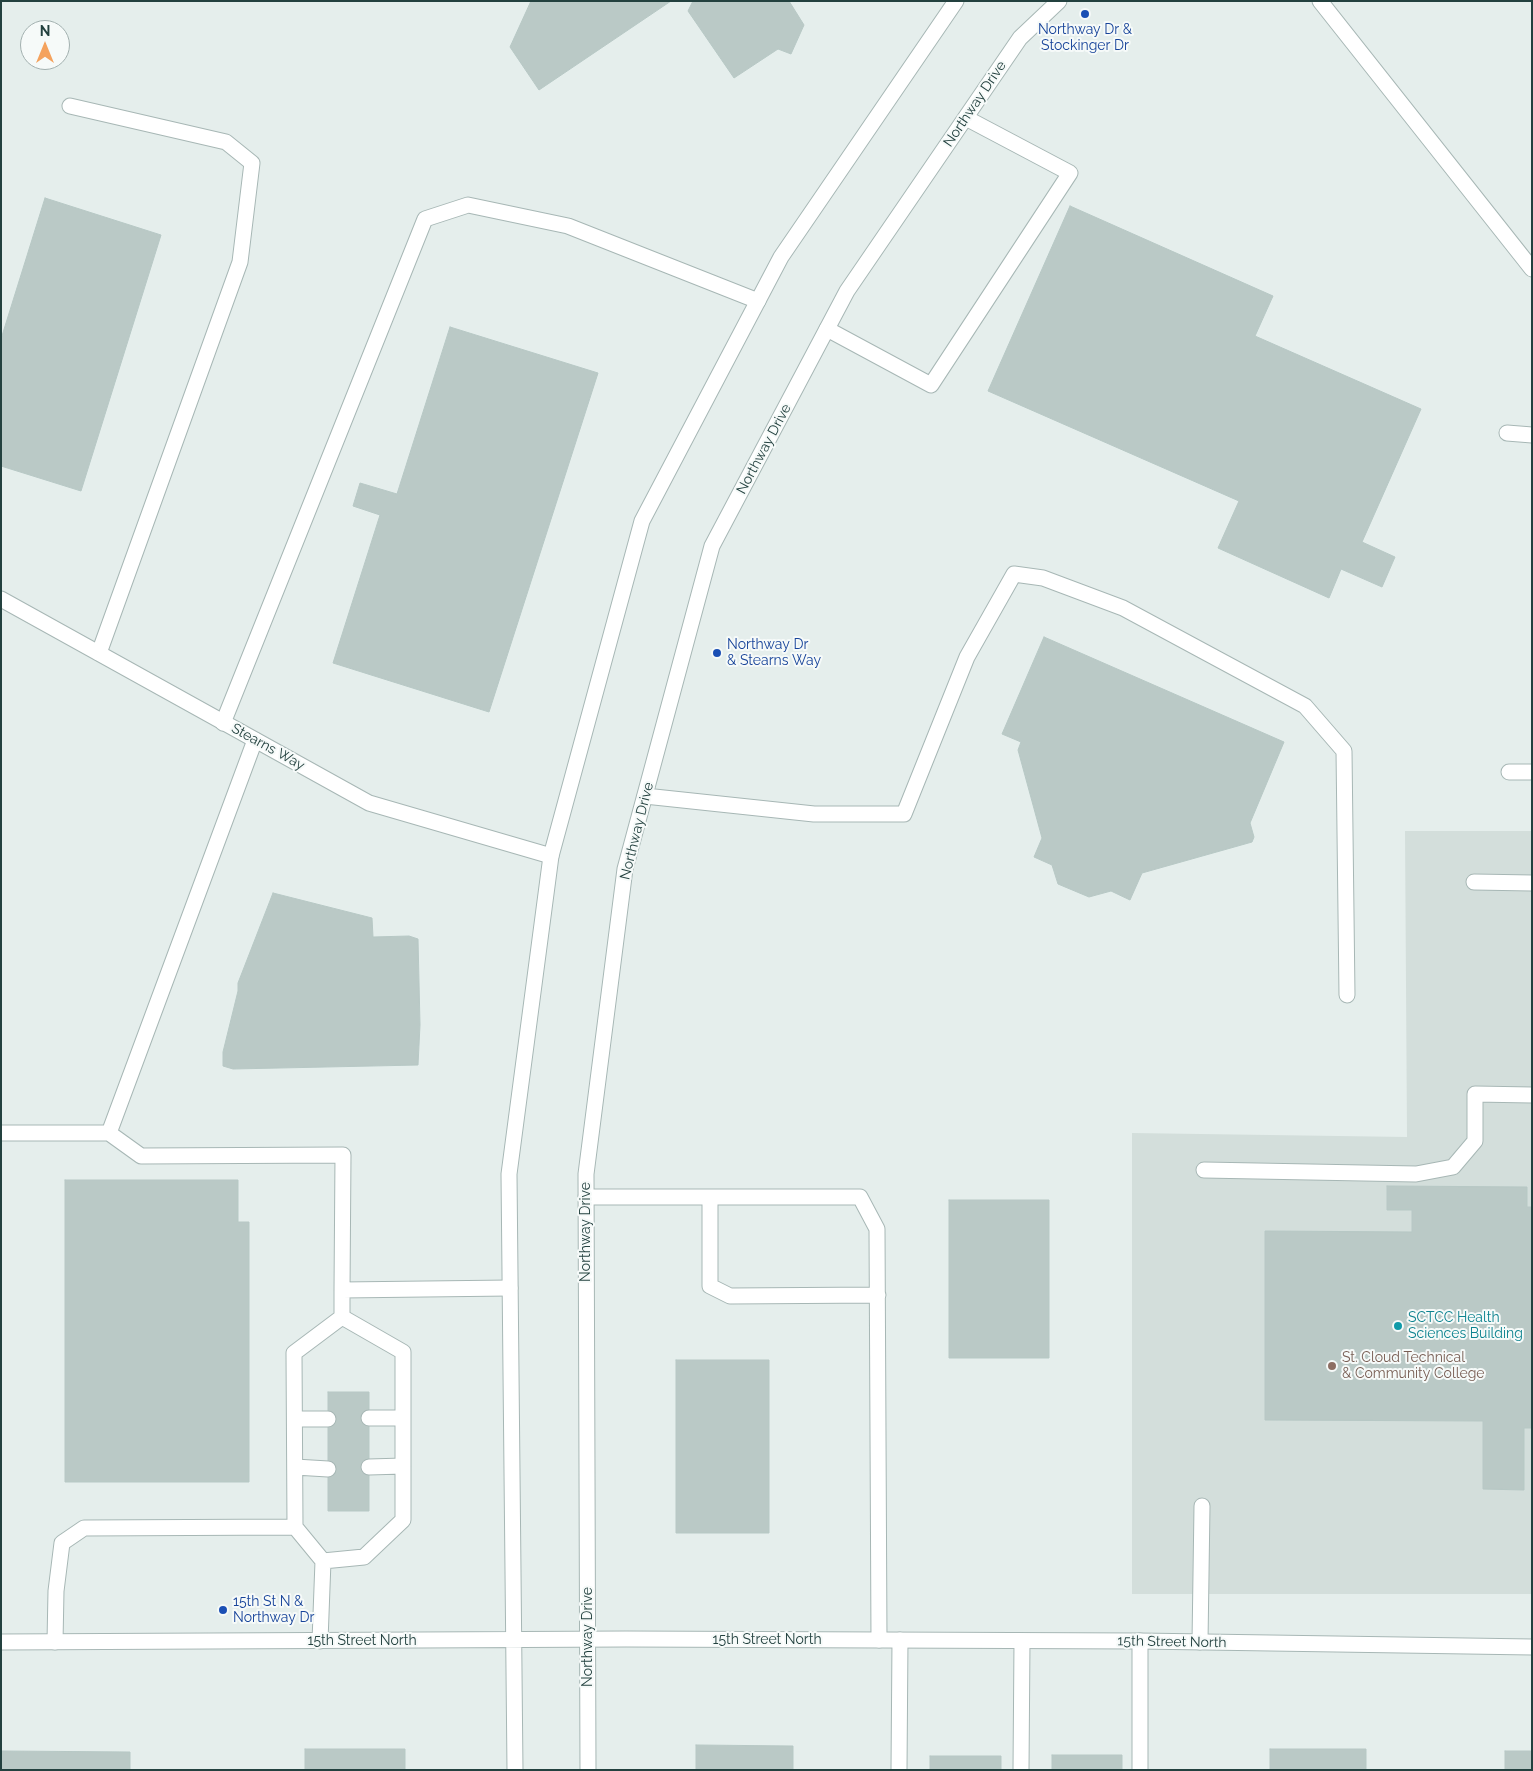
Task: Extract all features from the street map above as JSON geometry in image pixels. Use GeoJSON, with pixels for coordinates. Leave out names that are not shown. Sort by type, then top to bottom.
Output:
{"type":"FeatureCollection","features":[{"type":"Feature","properties":{"kind":"street"},"geometry":{"type":"LineString","coordinates":[[515,1770],[510,1174],[550,856],[642,521],[781,258],[956,1]]}},
{"type":"Feature","properties":{"kind":"street","name":"Northway Drive"},"geometry":{"type":"LineString","coordinates":[[588,1770],[586,1174],[625,869],[712,546],[847,291],[1020,38],[1059,1]]}},
{"type":"Feature","properties":{"kind":"street"},"geometry":{"type":"LineString","coordinates":[[1320,1],[1532,269]]}},
{"type":"Feature","properties":{"kind":"street"},"geometry":{"type":"LineString","coordinates":[[70,106],[226,142],[252,163],[240,262],[99,653]]}},
{"type":"Feature","properties":{"kind":"street"},"geometry":{"type":"LineString","coordinates":[[827,329],[931,385],[1070,173],[966,118]]}},
{"type":"Feature","properties":{"kind":"street"},"geometry":{"type":"LineString","coordinates":[[223,722],[425,219],[468,205],[568,226],[758,301]]}},
{"type":"Feature","properties":{"kind":"street"},"geometry":{"type":"LineString","coordinates":[[1507,433],[1532,435]]}},
{"type":"Feature","properties":{"kind":"street"},"geometry":{"type":"LineString","coordinates":[[645,796],[814,814],[904,814],[967,657],[1014,574],[1043,578],[1123,608],[1305,706],[1344,751],[1347,995]]}},
{"type":"Feature","properties":{"kind":"street","name":"Stearns Way"},"geometry":{"type":"LineString","coordinates":[[1,599],[369,803],[550,856]]}},
{"type":"Feature","properties":{"kind":"street"},"geometry":{"type":"LineString","coordinates":[[109,1133],[255,740]]}},
{"type":"Feature","properties":{"kind":"street"},"geometry":{"type":"LineString","coordinates":[[1509,772],[1532,772]]}},
{"type":"Feature","properties":{"kind":"street"},"geometry":{"type":"LineString","coordinates":[[1474,882],[1532,883]]}},
{"type":"Feature","properties":{"kind":"street"},"geometry":{"type":"LineString","coordinates":[[1204,1170],[1416,1174],[1453,1167],[1474,1141],[1474,1094],[1532,1095]]}},
{"type":"Feature","properties":{"kind":"street"},"geometry":{"type":"LineString","coordinates":[[1,1133],[109,1133],[140,1156],[343,1155],[342,1317]]}},
{"type":"Feature","properties":{"kind":"street"},"geometry":{"type":"LineString","coordinates":[[710,1196],[710,1286],[730,1296],[878,1295]]}},
{"type":"Feature","properties":{"kind":"street"},"geometry":{"type":"LineString","coordinates":[[586,1197],[860,1197],[877,1229],[879,1640]]}},
{"type":"Feature","properties":{"kind":"street"},"geometry":{"type":"LineString","coordinates":[[342,1290],[510,1288]]}},
{"type":"Feature","properties":{"kind":"street"},"geometry":{"type":"LineString","coordinates":[[323,1561],[364,1556],[403,1520],[403,1352],[342,1317]]}},
{"type":"Feature","properties":{"kind":"street"},"geometry":{"type":"LineString","coordinates":[[320,1641],[323,1561],[295,1527],[294,1353],[342,1317]]}},
{"type":"Feature","properties":{"kind":"street"},"geometry":{"type":"LineString","coordinates":[[369,1418],[403,1418]]}},
{"type":"Feature","properties":{"kind":"street"},"geometry":{"type":"LineString","coordinates":[[295,1419],[328,1419]]}},
{"type":"Feature","properties":{"kind":"street"},"geometry":{"type":"LineString","coordinates":[[369,1467],[403,1466]]}},
{"type":"Feature","properties":{"kind":"street"},"geometry":{"type":"LineString","coordinates":[[295,1467],[328,1469]]}},
{"type":"Feature","properties":{"kind":"street"},"geometry":{"type":"LineString","coordinates":[[1200,1642],[1202,1506]]}},
{"type":"Feature","properties":{"kind":"street"},"geometry":{"type":"LineString","coordinates":[[55,1642],[56,1591],[62,1543],[84,1528],[295,1527]]}},
{"type":"Feature","properties":{"kind":"street","name":"15th Street North"},"geometry":{"type":"LineString","coordinates":[[1,1642],[588,1639],[900,1640],[1140,1641],[1532,1648]]}},
{"type":"Feature","properties":{"kind":"street"},"geometry":{"type":"LineString","coordinates":[[899,1770],[900,1640]]}},
{"type":"Feature","properties":{"kind":"street"},"geometry":{"type":"LineString","coordinates":[[1021,1770],[1022,1641]]}},
{"type":"Feature","properties":{"kind":"street"},"geometry":{"type":"LineString","coordinates":[[1140,1641],[1140,1770]]}},
{"type":"Feature","properties":{"kind":"shaded area","name":"St. Cloud Technical & Community College"},"geometry":{"type":"Polygon","coordinates":[[[1405,831],[1532,831],[1532,1594],[1132,1594],[1132,1133],[1407,1137],[1405,831]]]}},
{"type":"Feature","properties":{"kind":"building"},"geometry":{"type":"Polygon","coordinates":[[[531,1],[671,1],[539,90],[510,47],[531,1]]]}},
{"type":"Feature","properties":{"kind":"building"},"geometry":{"type":"Polygon","coordinates":[[[693,1],[789,1],[804,25],[791,54],[778,49],[734,78],[688,11],[693,1]]]}},
{"type":"Feature","properties":{"kind":"building"},"geometry":{"type":"Polygon","coordinates":[[[45,198],[161,235],[81,491],[1,466],[1,339],[45,198]]]}},
{"type":"Feature","properties":{"kind":"building"},"geometry":{"type":"Polygon","coordinates":[[[1070,206],[1273,296],[1255,336],[1421,409],[1362,542],[1395,557],[1382,587],[1341,569],[1329,598],[1218,548],[1239,501],[988,391],[1070,206]]]}},
{"type":"Feature","properties":{"kind":"building"},"geometry":{"type":"Polygon","coordinates":[[[450,327],[598,373],[489,712],[333,663],[380,515],[353,506],[360,483],[397,494],[450,327]]]}},
{"type":"Feature","properties":{"kind":"building"},"geometry":{"type":"Polygon","coordinates":[[[1044,637],[1284,742],[1250,823],[1254,837],[1252,842],[1142,873],[1130,900],[1111,891],[1089,897],[1058,884],[1052,865],[1034,857],[1042,838],[1018,750],[1021,742],[1002,734],[1044,637]]]}},
{"type":"Feature","properties":{"kind":"building"},"geometry":{"type":"Polygon","coordinates":[[[273,893],[372,918],[373,937],[409,936],[418,939],[420,1025],[418,1065],[233,1069],[223,1066],[223,1052],[238,991],[238,983],[273,893]]]}},
{"type":"Feature","properties":{"kind":"building"},"geometry":{"type":"Polygon","coordinates":[[[65,1180],[238,1180],[238,1222],[249,1222],[249,1482],[65,1482],[65,1180]]]}},
{"type":"Feature","properties":{"kind":"building","name":"SCTCC Health Sciences Building"},"geometry":{"type":"Polygon","coordinates":[[[1387,1186],[1527,1187],[1527,1207],[1532,1207],[1532,1428],[1524,1428],[1524,1490],[1483,1489],[1483,1421],[1265,1420],[1265,1231],[1412,1232],[1412,1210],[1387,1210],[1387,1186]]]}},
{"type":"Feature","properties":{"kind":"building"},"geometry":{"type":"Polygon","coordinates":[[[949,1200],[1049,1200],[1049,1358],[949,1358],[949,1200]]]}},
{"type":"Feature","properties":{"kind":"building"},"geometry":{"type":"Polygon","coordinates":[[[676,1360],[769,1360],[769,1533],[676,1533],[676,1360]]]}},
{"type":"Feature","properties":{"kind":"building"},"geometry":{"type":"Polygon","coordinates":[[[328,1392],[369,1392],[369,1511],[328,1511],[328,1392]]]}},
{"type":"Feature","properties":{"kind":"building"},"geometry":{"type":"Polygon","coordinates":[[[696,1745],[793,1746],[793,1770],[696,1770],[696,1745]]]}},
{"type":"Feature","properties":{"kind":"building"},"geometry":{"type":"Polygon","coordinates":[[[305,1749],[405,1749],[405,1770],[305,1770],[305,1749]]]}},
{"type":"Feature","properties":{"kind":"building"},"geometry":{"type":"Polygon","coordinates":[[[1270,1749],[1366,1749],[1366,1770],[1270,1770],[1270,1749]]]}},
{"type":"Feature","properties":{"kind":"building"},"geometry":{"type":"Polygon","coordinates":[[[1,1751],[130,1752],[130,1770],[1,1770],[1,1751]]]}},
{"type":"Feature","properties":{"kind":"building"},"geometry":{"type":"Polygon","coordinates":[[[1505,1751],[1532,1751],[1532,1770],[1505,1770],[1505,1751]]]}},
{"type":"Feature","properties":{"kind":"building"},"geometry":{"type":"Polygon","coordinates":[[[1052,1755],[1122,1755],[1122,1770],[1052,1770],[1052,1755]]]}},
{"type":"Feature","properties":{"kind":"building"},"geometry":{"type":"Polygon","coordinates":[[[930,1756],[1001,1756],[1001,1770],[930,1770],[930,1756]]]}},
{"type":"Feature","properties":{"kind":"place","name":"Northway Dr & Stockinger Dr"},"geometry":{"type":"Point","coordinates":[1085,14]}},
{"type":"Feature","properties":{"kind":"place","name":"Northway Dr & Stearns Way"},"geometry":{"type":"Point","coordinates":[717,653]}},
{"type":"Feature","properties":{"kind":"place","name":"SCTCC Health Sciences Building"},"geometry":{"type":"Point","coordinates":[1398,1326]}},
{"type":"Feature","properties":{"kind":"place","name":"St. Cloud Technical & Community College"},"geometry":{"type":"Point","coordinates":[1332,1366]}},
{"type":"Feature","properties":{"kind":"place","name":"15th St N & Northway Dr"},"geometry":{"type":"Point","coordinates":[223,1610]}}]}
